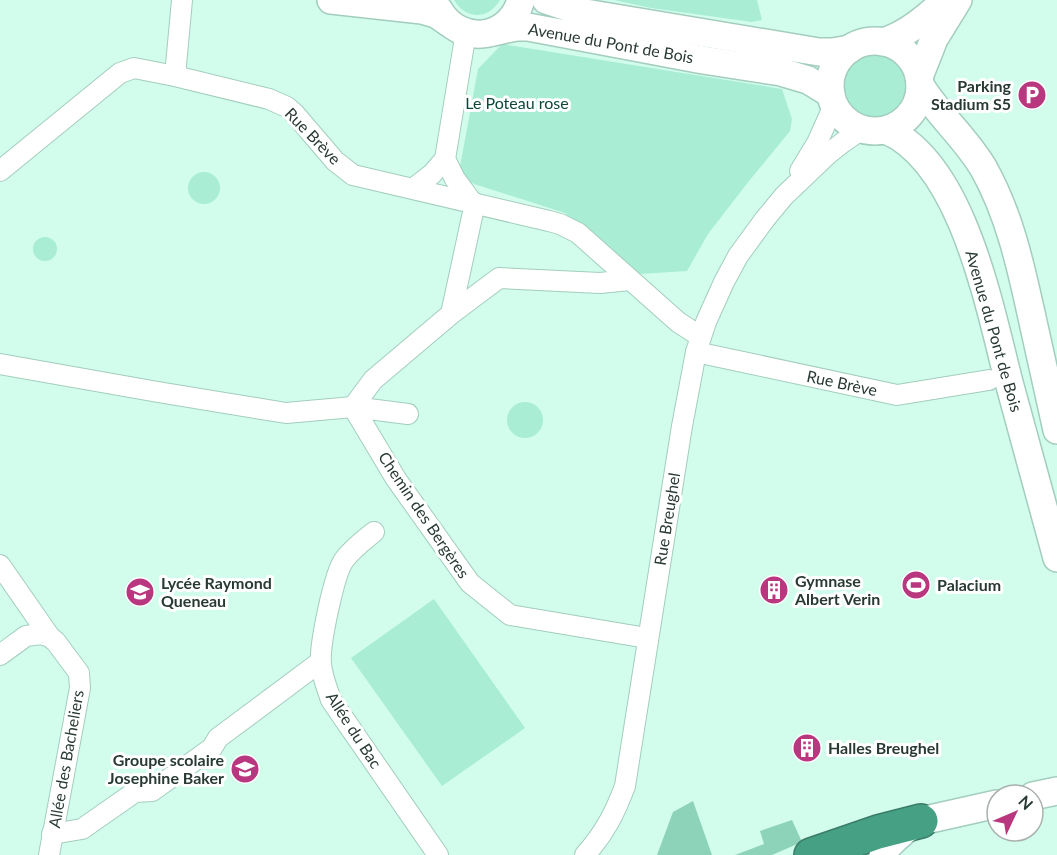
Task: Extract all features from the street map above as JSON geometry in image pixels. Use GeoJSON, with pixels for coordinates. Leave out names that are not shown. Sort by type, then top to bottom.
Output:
{"type":"FeatureCollection","features":[{"type":"Feature","properties":{"kind":"highway"},"geometry":{"type":"LineString","coordinates":[[811,855],[921,820]]}},
{"type":"Feature","properties":{"kind":"main road"},"geometry":{"type":"LineString","coordinates":[[331,0],[422,10],[450,18]]}},
{"type":"Feature","properties":{"kind":"main road"},"geometry":{"type":"LineString","coordinates":[[493,32],[510,21],[521,0]]}},
{"type":"Feature","properties":{"kind":"main road","name":"Avenue du Pont de Bois"},"geometry":{"type":"LineString","coordinates":[[546,0],[585,13],[819,52],[850,48]]}},
{"type":"Feature","properties":{"kind":"main road"},"geometry":{"type":"LineString","coordinates":[[946,0],[918,24],[895,38],[883,42],[856,45],[840,57],[830,81],[832,100],[841,116],[851,124],[874,130],[902,122],[916,103],[919,81],[934,39],[958,0]]}},
{"type":"Feature","properties":{"kind":"main road","name":"Avenue du Pont de Bois"},"geometry":{"type":"LineString","coordinates":[[450,18],[477,34],[528,27],[703,60],[781,72],[808,80],[832,100]]}},
{"type":"Feature","properties":{"kind":"main road"},"geometry":{"type":"LineString","coordinates":[[883,42],[909,57],[934,107],[976,157],[1001,204],[1016,249],[1057,430]]}},
{"type":"Feature","properties":{"kind":"main road","name":"Avenue du Pont de Bois"},"geometry":{"type":"LineString","coordinates":[[874,130],[905,140],[929,166],[945,190],[963,226],[984,287],[1057,558]]}},
{"type":"Feature","properties":{"kind":"main road"},"geometry":{"type":"LineString","coordinates":[[882,855],[905,830],[921,820],[985,807]]}},
{"type":"Feature","properties":{"kind":"street"},"geometry":{"type":"LineString","coordinates":[[175,76],[182,0]]}},
{"type":"Feature","properties":{"kind":"street"},"geometry":{"type":"LineString","coordinates":[[450,18],[444,159],[455,179],[473,203],[451,314]]}},
{"type":"Feature","properties":{"kind":"street","name":"Rue Brève"},"geometry":{"type":"LineString","coordinates":[[0,171],[120,73],[134,68],[175,76],[279,103],[294,112],[335,161],[353,175],[549,220],[569,228],[578,233],[678,322],[698,345],[897,395],[988,380]]}},
{"type":"Feature","properties":{"kind":"street","name":"Rue Breughel"},"geometry":{"type":"LineString","coordinates":[[585,855],[595,844],[617,809],[625,786],[682,426],[698,345],[721,288],[738,256],[784,196],[813,152],[824,129],[832,100]]}},
{"type":"Feature","properties":{"kind":"street","name":"Rue Breughel"},"geometry":{"type":"LineString","coordinates":[[784,196],[835,148],[874,130]]}},
{"type":"Feature","properties":{"kind":"street"},"geometry":{"type":"LineString","coordinates":[[414,188],[432,174],[444,159]]}},
{"type":"Feature","properties":{"kind":"street"},"geometry":{"type":"LineString","coordinates":[[354,407],[374,380],[451,314],[499,278],[600,283],[630,280]]}},
{"type":"Feature","properties":{"kind":"street"},"geometry":{"type":"LineString","coordinates":[[0,364],[286,413],[354,407],[408,414]]}},
{"type":"Feature","properties":{"kind":"street","name":"Chemin des Bergères"},"geometry":{"type":"LineString","coordinates":[[354,407],[396,479],[470,583],[510,615],[647,638]]}},
{"type":"Feature","properties":{"kind":"street","name":"Allée du Bac"},"geometry":{"type":"LineString","coordinates":[[374,532],[356,546],[343,562],[335,579],[321,662],[325,683],[331,700],[438,855]]}},
{"type":"Feature","properties":{"kind":"street","name":"Allée des Bacheliers"},"geometry":{"type":"LineString","coordinates":[[0,565],[50,637],[79,673],[80,688],[49,855]]}},
{"type":"Feature","properties":{"kind":"street"},"geometry":{"type":"LineString","coordinates":[[0,655],[26,636],[41,634],[50,637]]}},
{"type":"Feature","properties":{"kind":"street"},"geometry":{"type":"LineString","coordinates":[[52,834],[82,829],[135,792],[152,791],[212,748],[219,738],[321,662]]}},
{"type":"Feature","properties":{"kind":"green space"},"geometry":{"type":"Polygon","coordinates":[[[454,0],[500,0],[489,11],[477,15],[465,11],[454,0]]]}},
{"type":"Feature","properties":{"kind":"green space"},"geometry":{"type":"Polygon","coordinates":[[[614,0],[757,0],[762,20],[752,22],[651,8],[614,0]]]}},
{"type":"Feature","properties":{"kind":"green space","name":"Le Poteau rose"},"geometry":{"type":"Polygon","coordinates":[[[502,44],[782,89],[792,119],[790,131],[708,234],[687,271],[639,274],[565,213],[474,184],[459,172],[478,69],[502,44]]]}},
{"type":"Feature","properties":{"kind":"green space"},"geometry":{"type":"Polygon","coordinates":[[[875,52],[888,55],[899,62],[906,73],[909,86],[906,99],[899,110],[888,117],[875,120],[862,117],[851,110],[844,99],[841,86],[844,73],[851,62],[862,55],[875,52]]]}},
{"type":"Feature","properties":{"kind":"green space"},"geometry":{"type":"Polygon","coordinates":[[[204,172],[216,176],[220,188],[216,200],[204,204],[192,200],[188,188],[192,176],[204,172]]]}},
{"type":"Feature","properties":{"kind":"green space"},"geometry":{"type":"Polygon","coordinates":[[[45,237],[54,240],[57,249],[54,258],[45,261],[36,258],[33,249],[36,240],[45,237]]]}},
{"type":"Feature","properties":{"kind":"green space"},"geometry":{"type":"Polygon","coordinates":[[[525,402],[538,407],[543,420],[538,433],[525,438],[512,433],[507,420],[512,407],[525,402]]]}},
{"type":"Feature","properties":{"kind":"green space"},"geometry":{"type":"Polygon","coordinates":[[[434,599],[525,728],[442,786],[351,658],[434,599]]]}},
{"type":"Feature","properties":{"kind":"green space"},"geometry":{"type":"Polygon","coordinates":[[[693,801],[712,855],[657,855],[673,812],[693,801]]]}},
{"type":"Feature","properties":{"kind":"green space"},"geometry":{"type":"Polygon","coordinates":[[[792,820],[802,842],[772,855],[735,855],[764,844],[760,831],[792,820]]]}},
{"type":"Feature","properties":{"kind":"place","name":"Parking Stadium S5"},"geometry":{"type":"Point","coordinates":[1032,95]}},
{"type":"Feature","properties":{"kind":"place","name":"Palacium"},"geometry":{"type":"Point","coordinates":[916,585]}},
{"type":"Feature","properties":{"kind":"place","name":"Gymnase Albert Verin"},"geometry":{"type":"Point","coordinates":[774,590]}},
{"type":"Feature","properties":{"kind":"place","name":"Lycée Raymond Queneau"},"geometry":{"type":"Point","coordinates":[140,592]}},
{"type":"Feature","properties":{"kind":"place","name":"Halles Breughel"},"geometry":{"type":"Point","coordinates":[807,748]}},
{"type":"Feature","properties":{"kind":"place","name":"Groupe scolaire Josephine Baker"},"geometry":{"type":"Point","coordinates":[245,769]}}]}
